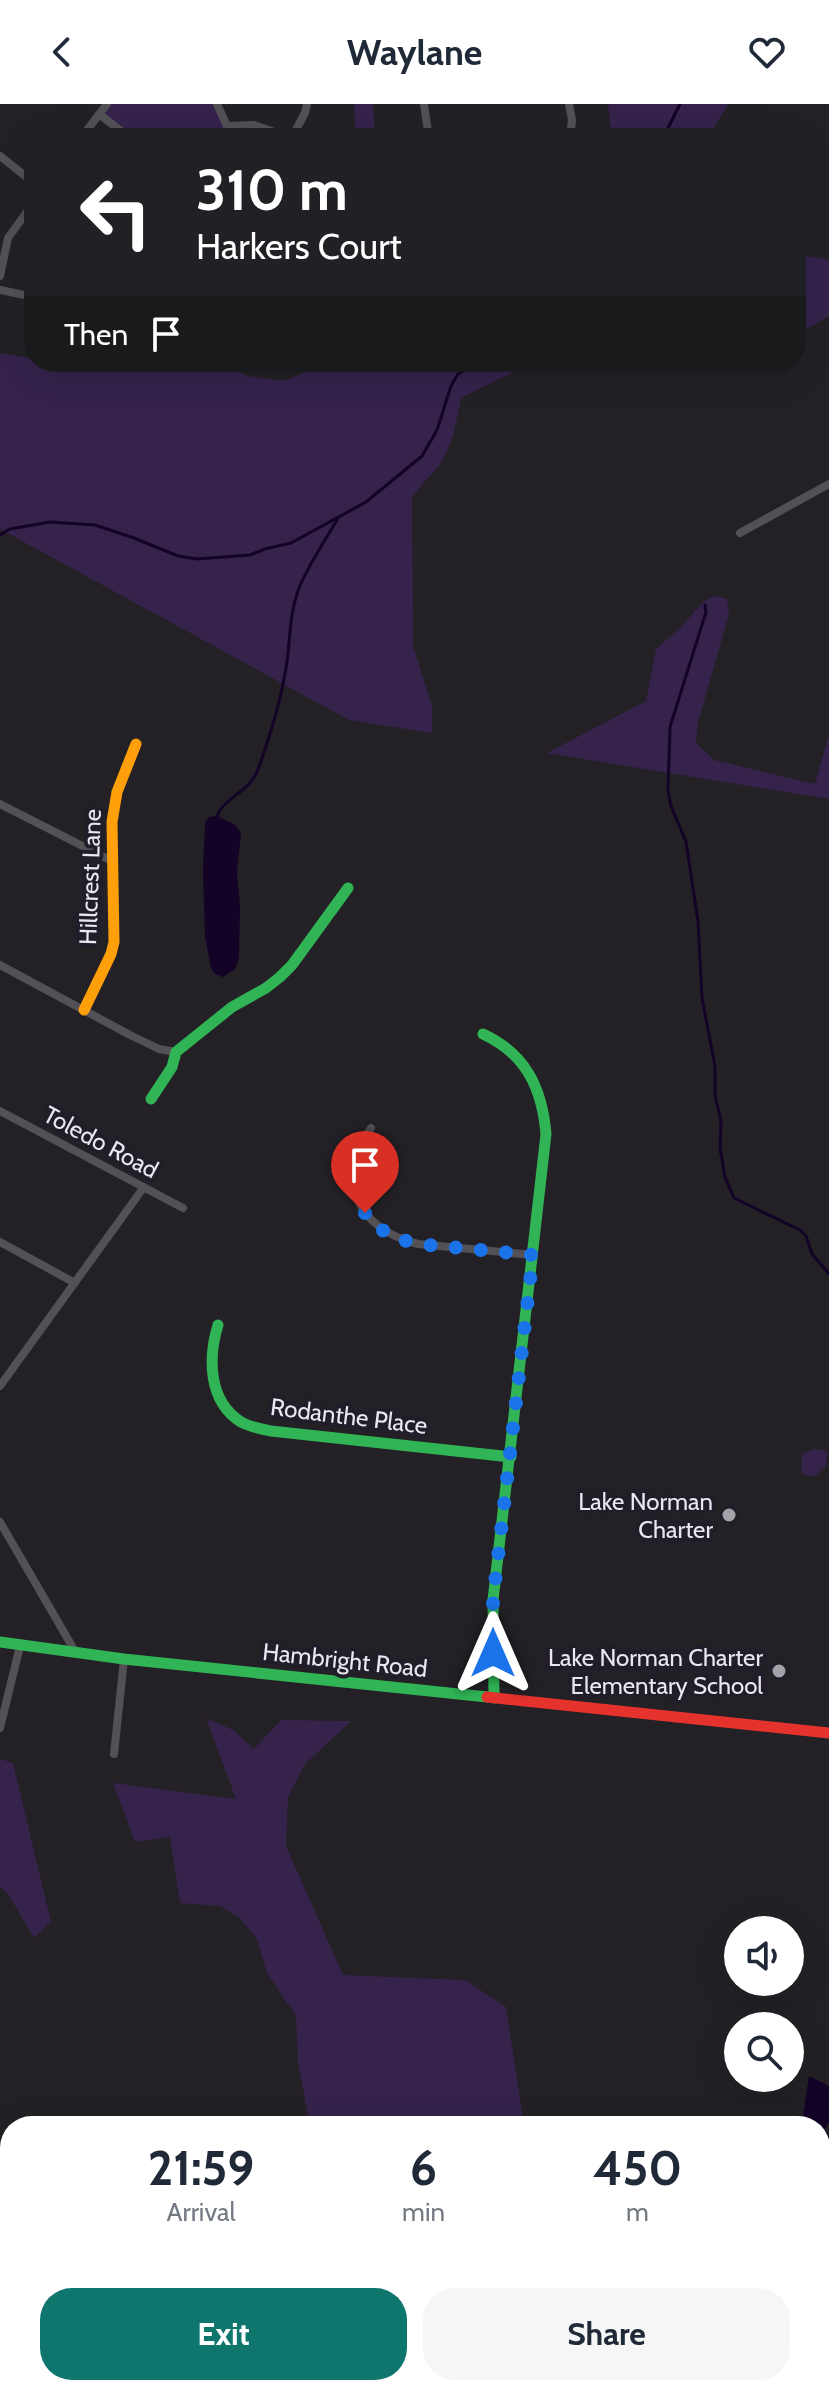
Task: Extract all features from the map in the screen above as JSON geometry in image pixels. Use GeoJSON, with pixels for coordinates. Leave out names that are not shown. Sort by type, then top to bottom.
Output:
{"type":"FeatureCollection","features":[{"type":"Feature","properties":{"kind":"street"},"geometry":{"type":"LineString","coordinates":[[88,128],[107,104]]}},
{"type":"Feature","properties":{"kind":"street"},"geometry":{"type":"LineString","coordinates":[[217,104],[227,126],[254,125],[263,128]]}},
{"type":"Feature","properties":{"kind":"street"},"geometry":{"type":"LineString","coordinates":[[297,128],[307,104]]}},
{"type":"Feature","properties":{"kind":"street"},"geometry":{"type":"LineString","coordinates":[[424,104],[428,128]]}},
{"type":"Feature","properties":{"kind":"street"},"geometry":{"type":"LineString","coordinates":[[569,104],[571,128]]}},
{"type":"Feature","properties":{"kind":"street"},"geometry":{"type":"LineString","coordinates":[[99,114],[117,128]]}},
{"type":"Feature","properties":{"kind":"street"},"geometry":{"type":"LineString","coordinates":[[0,156],[24,175]]}},
{"type":"Feature","properties":{"kind":"street"},"geometry":{"type":"LineString","coordinates":[[0,276],[8,238],[24,216]]}},
{"type":"Feature","properties":{"kind":"street"},"geometry":{"type":"LineString","coordinates":[[0,290],[24,295]]}},
{"type":"Feature","properties":{"kind":"street"},"geometry":{"type":"LineString","coordinates":[[740,533],[829,484]]}},
{"type":"Feature","properties":{"kind":"street","name":"Hillcrest Lane"},"geometry":{"type":"LineString","coordinates":[[84,1010],[114,942],[113,807],[136,744]]}},
{"type":"Feature","properties":{"kind":"street"},"geometry":{"type":"LineString","coordinates":[[0,804],[112,861]]}},
{"type":"Feature","properties":{"kind":"street"},"geometry":{"type":"LineString","coordinates":[[151,1099],[172,1067],[176,1052],[219,1017],[280,977],[348,888]]}},
{"type":"Feature","properties":{"kind":"street"},"geometry":{"type":"LineString","coordinates":[[0,965],[159,1049],[176,1052]]}},
{"type":"Feature","properties":{"kind":"street"},"geometry":{"type":"LineString","coordinates":[[483,1034],[502,1043],[518,1058],[534,1081],[543,1107],[546,1134],[493,1600],[494,1698]]}},
{"type":"Feature","properties":{"kind":"street","name":"Toledo Road"},"geometry":{"type":"LineString","coordinates":[[0,1111],[183,1208]]}},
{"type":"Feature","properties":{"kind":"street"},"geometry":{"type":"LineString","coordinates":[[371,1128],[355,1157],[353,1176],[360,1202],[369,1219],[381,1229],[399,1239],[418,1244],[533,1255]]}},
{"type":"Feature","properties":{"kind":"street"},"geometry":{"type":"LineString","coordinates":[[0,1386],[144,1187]]}},
{"type":"Feature","properties":{"kind":"street"},"geometry":{"type":"LineString","coordinates":[[0,1242],[75,1283]]}},
{"type":"Feature","properties":{"kind":"street","name":"Rodanthe Place"},"geometry":{"type":"LineString","coordinates":[[218,1325],[211,1357],[214,1381],[225,1405],[247,1425],[271,1431],[511,1457]]}},
{"type":"Feature","properties":{"kind":"street"},"geometry":{"type":"LineString","coordinates":[[0,1522],[76,1654]]}},
{"type":"Feature","properties":{"kind":"street","name":"Hambright Road"},"geometry":{"type":"LineString","coordinates":[[0,1642],[76,1654],[829,1733]]}},
{"type":"Feature","properties":{"kind":"street"},"geometry":{"type":"LineString","coordinates":[[0,1728],[20,1646]]}},
{"type":"Feature","properties":{"kind":"street"},"geometry":{"type":"LineString","coordinates":[[114,1754],[124,1659]]}},
{"type":"Feature","properties":{"kind":"shaded area"},"geometry":{"type":"Polygon","coordinates":[[[107,104],[217,104],[225,128],[117,128],[99,114],[107,104]]]}},
{"type":"Feature","properties":{"kind":"shaded area"},"geometry":{"type":"Polygon","coordinates":[[[354,104],[373,104],[374,128],[355,128],[354,104]]]}},
{"type":"Feature","properties":{"kind":"shaded area"},"geometry":{"type":"Polygon","coordinates":[[[608,104],[728,104],[714,128],[611,128],[608,104]]]}},
{"type":"Feature","properties":{"kind":"shaded area"},"geometry":{"type":"Polygon","coordinates":[[[806,256],[829,260],[829,316],[806,329],[806,256]]]}},
{"type":"Feature","properties":{"kind":"shaded area"},"geometry":{"type":"Polygon","coordinates":[[[0,353],[24,357],[24,372],[238,372],[283,381],[307,372],[514,372],[461,398],[447,451],[412,498],[413,646],[432,706],[432,733],[349,720],[0,529],[0,353]]]}},
{"type":"Feature","properties":{"kind":"shaded area"},"geometry":{"type":"Polygon","coordinates":[[[715,596],[727,599],[729,614],[698,722],[696,743],[714,760],[815,784],[829,734],[829,799],[547,753],[646,701],[656,649],[703,602],[715,596]]]}},
{"type":"Feature","properties":{"kind":"shaded area"},"geometry":{"type":"Polygon","coordinates":[[[217,816],[235,825],[241,833],[237,872],[239,958],[235,969],[223,977],[211,968],[205,937],[205,823],[209,817],[217,816]]]}},
{"type":"Feature","properties":{"kind":"shaded area"},"geometry":{"type":"Polygon","coordinates":[[[813,1449],[824,1450],[827,1454],[826,1465],[815,1476],[804,1475],[801,1469],[802,1454],[813,1449]]]}},
{"type":"Feature","properties":{"kind":"shaded area"},"geometry":{"type":"Polygon","coordinates":[[[206,1718],[233,1730],[254,1749],[281,1720],[351,1721],[305,1764],[288,1797],[286,1846],[343,1975],[465,1980],[506,2007],[523,2116],[308,2116],[298,2062],[296,2016],[267,1973],[257,1939],[240,1918],[220,1906],[180,1903],[170,1837],[135,1842],[113,1783],[236,1799],[206,1718]]]}},
{"type":"Feature","properties":{"kind":"shaded area"},"geometry":{"type":"Polygon","coordinates":[[[0,1759],[13,1763],[51,1922],[34,1938],[8,1894],[0,1887],[0,1759]]]}},
{"type":"Feature","properties":{"kind":"shaded area"},"geometry":{"type":"Polygon","coordinates":[[[809,2076],[829,2086],[829,2116],[803,2116],[809,2076]]]}},
{"type":"Feature","properties":{"kind":"waterway"},"geometry":{"type":"LineString","coordinates":[[668,128],[680,104]]}},
{"type":"Feature","properties":{"kind":"waterway"},"geometry":{"type":"LineString","coordinates":[[0,535],[10,529],[50,522],[95,525],[178,556],[197,559],[250,555],[291,543],[366,502],[422,456],[437,430],[451,386],[461,372]]}},
{"type":"Feature","properties":{"kind":"waterway"},"geometry":{"type":"LineString","coordinates":[[217,817],[224,805],[248,785],[257,772],[280,700],[296,596],[307,570],[338,518]]}},
{"type":"Feature","properties":{"kind":"waterway"},"geometry":{"type":"LineString","coordinates":[[705,605],[706,612],[670,727],[668,790],[686,842],[698,921],[702,998],[715,1066],[715,1095],[721,1121],[720,1148],[725,1177],[734,1198],[800,1230],[806,1236],[812,1254],[829,1274]]}},
{"type":"Feature","properties":{"kind":"traffic: fast"},"geometry":{"type":"LineString","coordinates":[[151,1099],[172,1067],[176,1052],[232,1007],[280,977],[348,888]]}},
{"type":"Feature","properties":{"kind":"traffic: fast"},"geometry":{"type":"LineString","coordinates":[[483,1034],[510,1052],[529,1074],[541,1102],[546,1134],[493,1600],[494,1698]]}},
{"type":"Feature","properties":{"kind":"traffic: fast"},"geometry":{"type":"LineString","coordinates":[[218,1325],[213,1351],[213,1378],[222,1403],[244,1424],[271,1431],[511,1457]]}},
{"type":"Feature","properties":{"kind":"traffic: fast"},"geometry":{"type":"LineString","coordinates":[[0,1642],[124,1659],[487,1697]]}},
{"type":"Feature","properties":{"kind":"traffic: slow"},"geometry":{"type":"LineString","coordinates":[[84,1010],[114,942],[112,822],[117,792],[136,744]]}},
{"type":"Feature","properties":{"kind":"traffic: jam"},"geometry":{"type":"LineString","coordinates":[[487,1697],[829,1733]]}},
{"type":"Feature","properties":{"kind":"place","name":"Lake Norman Charter"},"geometry":{"type":"Point","coordinates":[729,1515]}},
{"type":"Feature","properties":{"kind":"place","name":"Lake Norman Charter Elementary School"},"geometry":{"type":"Point","coordinates":[779,1671]}},
{"type":"Feature","properties":{"kind":"route"},"geometry":{"type":"LineString","coordinates":[[365,1213],[390,1235],[418,1244],[533,1255],[493,1600],[493,1653]]}}]}
